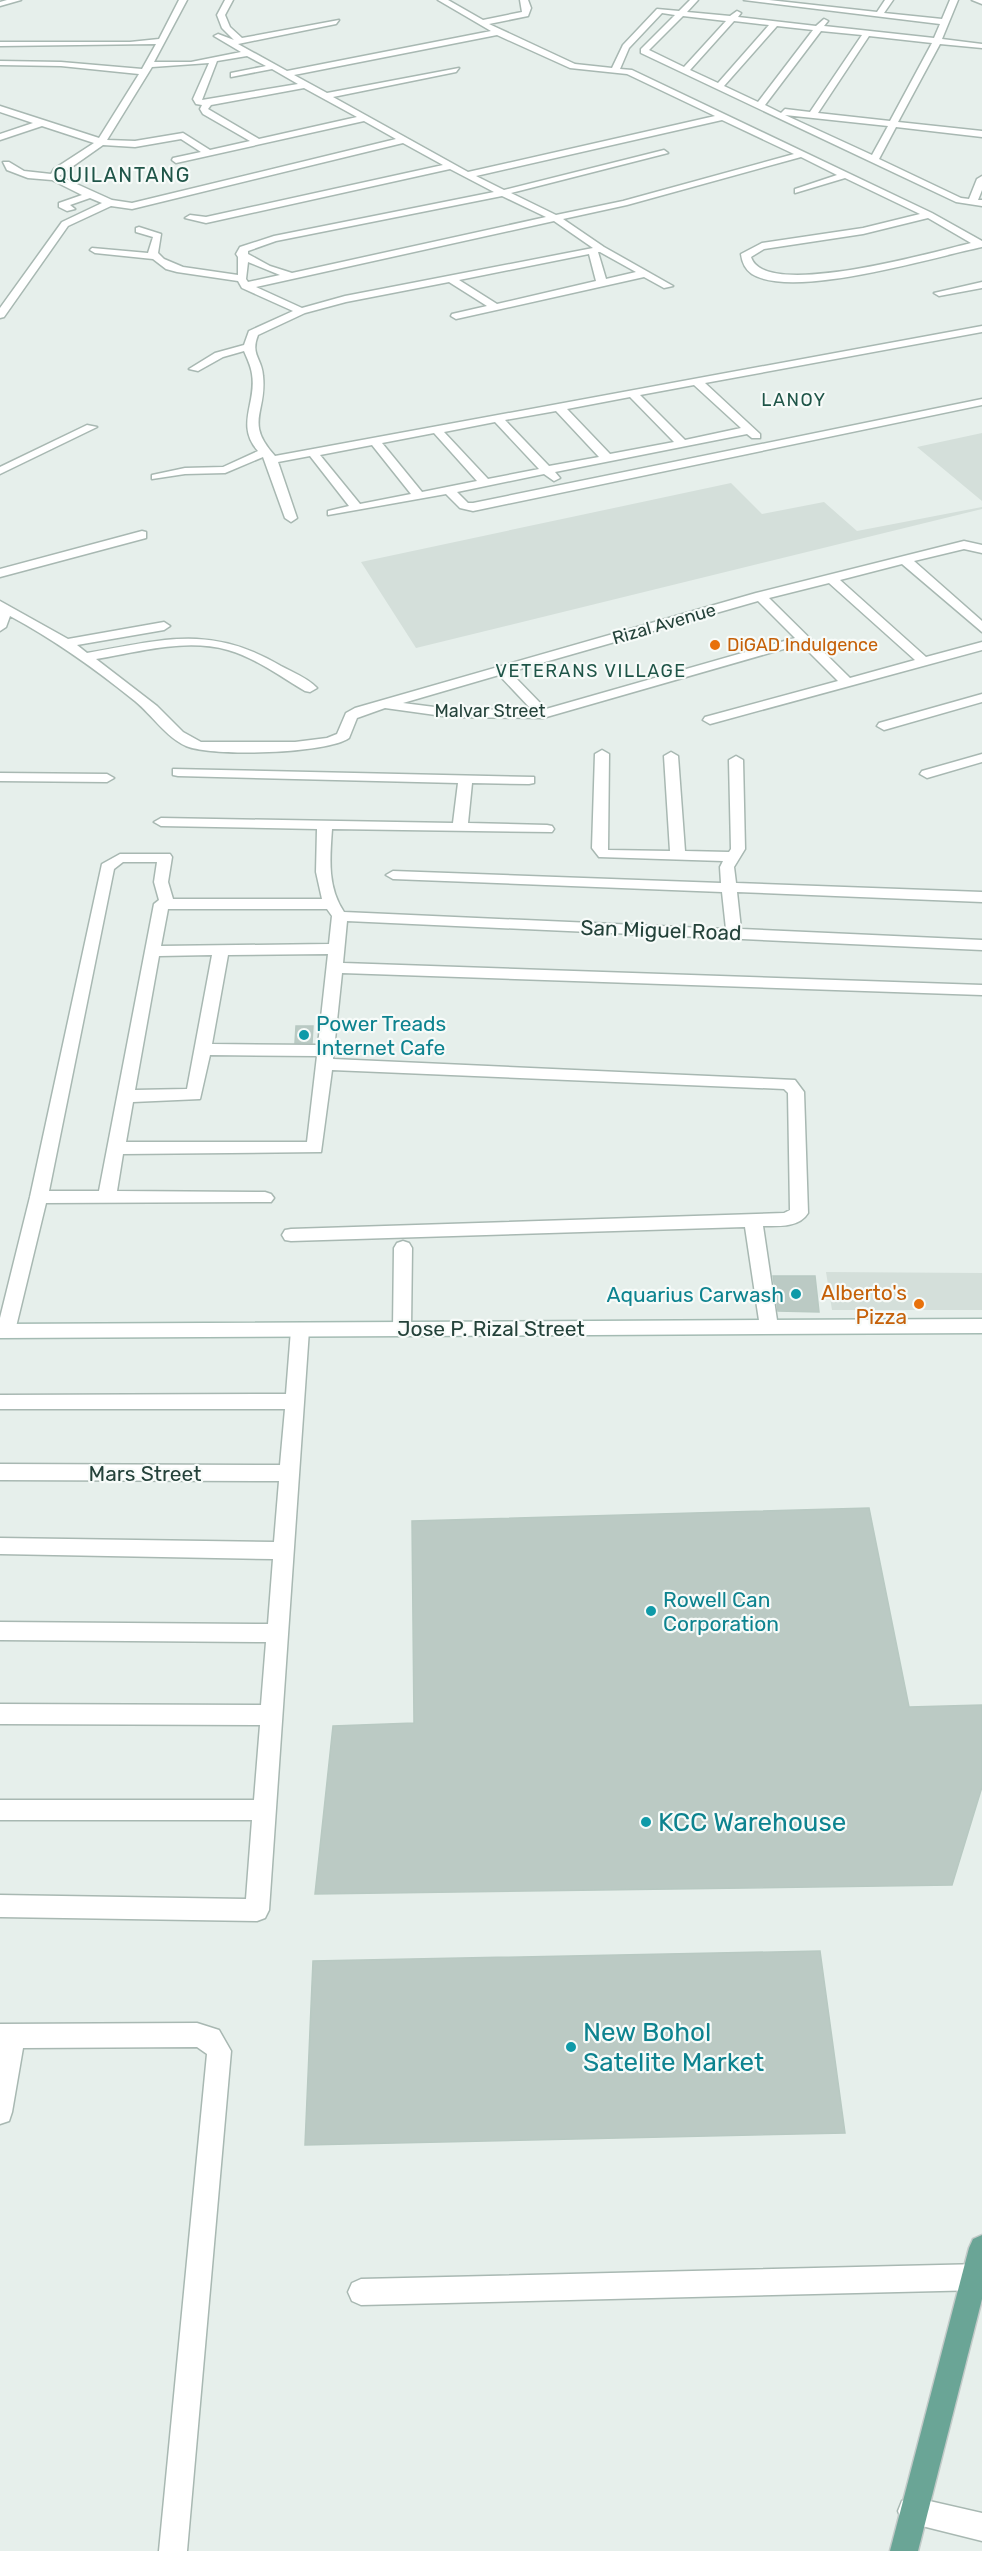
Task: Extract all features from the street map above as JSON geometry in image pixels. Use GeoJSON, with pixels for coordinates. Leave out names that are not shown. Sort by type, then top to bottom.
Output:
{"type":"FeatureCollection","features":[{"type":"Feature","properties":{"kind":"main road"},"geometry":{"type":"LineString","coordinates":[[904,2551],[912,2511],[979,2277],[982,2248]]}},
{"type":"Feature","properties":{"kind":"street"},"geometry":{"type":"LineString","coordinates":[[0,3],[17,0]]}},
{"type":"Feature","properties":{"kind":"street"},"geometry":{"type":"LineString","coordinates":[[54,177],[57,171],[101,142],[147,69],[183,0]]}},
{"type":"Feature","properties":{"kind":"street"},"geometry":{"type":"LineString","coordinates":[[229,0],[221,15],[226,28],[248,53],[467,175],[557,219],[597,250],[668,286]]}},
{"type":"Feature","properties":{"kind":"street"},"geometry":{"type":"LineString","coordinates":[[442,0],[498,32],[579,68],[616,69],[629,72],[929,215],[981,244]]}},
{"type":"Feature","properties":{"kind":"street"},"geometry":{"type":"LineString","coordinates":[[482,23],[525,14],[528,8],[524,0]]}},
{"type":"Feature","properties":{"kind":"street"},"geometry":{"type":"LineString","coordinates":[[644,51],[694,0]]}},
{"type":"Feature","properties":{"kind":"street"},"geometry":{"type":"LineString","coordinates":[[685,71],[748,0],[792,3],[831,10],[946,22]]}},
{"type":"Feature","properties":{"kind":"street"},"geometry":{"type":"LineString","coordinates":[[760,105],[839,0]]}},
{"type":"Feature","properties":{"kind":"street"},"geometry":{"type":"LineString","coordinates":[[879,15],[890,0]]}},
{"type":"Feature","properties":{"kind":"street"},"geometry":{"type":"LineString","coordinates":[[874,160],[937,41],[954,0]]}},
{"type":"Feature","properties":{"kind":"street"},"geometry":{"type":"LineString","coordinates":[[976,0],[982,2]]}},
{"type":"Feature","properties":{"kind":"street"},"geometry":{"type":"LineString","coordinates":[[616,69],[616,60],[659,11],[982,46]]}},
{"type":"Feature","properties":{"kind":"street"},"geometry":{"type":"LineString","coordinates":[[218,36],[236,42],[336,22]]}},
{"type":"Feature","properties":{"kind":"street"},"geometry":{"type":"LineString","coordinates":[[719,86],[775,23]]}},
{"type":"Feature","properties":{"kind":"street"},"geometry":{"type":"LineString","coordinates":[[286,74],[498,32]]}},
{"type":"Feature","properties":{"kind":"street"},"geometry":{"type":"LineString","coordinates":[[812,115],[867,33]]}},
{"type":"Feature","properties":{"kind":"street"},"geometry":{"type":"LineString","coordinates":[[0,44],[130,44],[162,41]]}},
{"type":"Feature","properties":{"kind":"street"},"geometry":{"type":"LineString","coordinates":[[629,44],[958,200],[977,203],[982,179]]}},
{"type":"Feature","properties":{"kind":"street"},"geometry":{"type":"LineString","coordinates":[[0,63],[147,69],[248,53]]}},
{"type":"Feature","properties":{"kind":"street"},"geometry":{"type":"LineString","coordinates":[[214,60],[212,70],[197,99],[208,104],[305,85]]}},
{"type":"Feature","properties":{"kind":"street"},"geometry":{"type":"LineString","coordinates":[[234,75],[272,67]]}},
{"type":"Feature","properties":{"kind":"street"},"geometry":{"type":"LineString","coordinates":[[325,96],[456,70]]}},
{"type":"Feature","properties":{"kind":"street"},"geometry":{"type":"LineString","coordinates":[[208,104],[204,110],[206,112],[256,142]]}},
{"type":"Feature","properties":{"kind":"street"},"geometry":{"type":"LineString","coordinates":[[0,110],[101,142],[135,144],[183,136]]}},
{"type":"Feature","properties":{"kind":"street"},"geometry":{"type":"LineString","coordinates":[[771,111],[982,134]]}},
{"type":"Feature","properties":{"kind":"street"},"geometry":{"type":"LineString","coordinates":[[467,175],[722,117]]}},
{"type":"Feature","properties":{"kind":"street"},"geometry":{"type":"LineString","coordinates":[[176,160],[366,118]]}},
{"type":"Feature","properties":{"kind":"street"},"geometry":{"type":"LineString","coordinates":[[0,137],[41,123]]}},
{"type":"Feature","properties":{"kind":"street"},"geometry":{"type":"LineString","coordinates":[[171,129],[209,153]]}},
{"type":"Feature","properties":{"kind":"street"},"geometry":{"type":"LineString","coordinates":[[6,164],[10,169],[21,173],[54,177],[61,183],[110,203],[132,206],[404,140]]}},
{"type":"Feature","properties":{"kind":"street"},"geometry":{"type":"LineString","coordinates":[[243,283],[241,254],[243,249],[249,246],[501,193],[664,153]]}},
{"type":"Feature","properties":{"kind":"street"},"geometry":{"type":"LineString","coordinates":[[243,283],[292,275],[557,219],[800,155]]}},
{"type":"Feature","properties":{"kind":"street"},"geometry":{"type":"LineString","coordinates":[[190,218],[206,220],[453,166]]}},
{"type":"Feature","properties":{"kind":"street"},"geometry":{"type":"LineString","coordinates":[[798,191],[845,175]]}},
{"type":"Feature","properties":{"kind":"street"},"geometry":{"type":"LineString","coordinates":[[70,209],[62,205],[90,195]]}},
{"type":"Feature","properties":{"kind":"street"},"geometry":{"type":"LineString","coordinates":[[0,315],[65,224],[75,217],[110,203]]}},
{"type":"Feature","properties":{"kind":"street"},"geometry":{"type":"LineString","coordinates":[[929,215],[863,231],[762,246],[746,255],[747,262],[758,273],[791,278],[810,277],[981,244]]}},
{"type":"Feature","properties":{"kind":"street"},"geometry":{"type":"LineString","coordinates":[[139,230],[158,236],[153,249],[154,256]]}},
{"type":"Feature","properties":{"kind":"street"},"geometry":{"type":"LineString","coordinates":[[94,250],[154,256],[165,264],[186,272],[243,283],[301,311]]}},
{"type":"Feature","properties":{"kind":"street"},"geometry":{"type":"LineString","coordinates":[[291,518],[268,457],[255,441],[252,429],[258,375],[248,347],[253,333],[301,311],[345,299],[597,250]]}},
{"type":"Feature","properties":{"kind":"street"},"geometry":{"type":"LineString","coordinates":[[597,250],[602,284]]}},
{"type":"Feature","properties":{"kind":"street"},"geometry":{"type":"LineString","coordinates":[[241,254],[267,268],[292,275]]}},
{"type":"Feature","properties":{"kind":"street"},"geometry":{"type":"LineString","coordinates":[[456,316],[646,273]]}},
{"type":"Feature","properties":{"kind":"street"},"geometry":{"type":"LineString","coordinates":[[450,278],[495,307]]}},
{"type":"Feature","properties":{"kind":"street"},"geometry":{"type":"LineString","coordinates":[[939,292],[982,285]]}},
{"type":"Feature","properties":{"kind":"street"},"geometry":{"type":"LineString","coordinates":[[0,294],[14,295]]}},
{"type":"Feature","properties":{"kind":"street"},"geometry":{"type":"LineString","coordinates":[[156,477],[185,471],[225,470],[268,457],[312,452],[982,329]]}},
{"type":"Feature","properties":{"kind":"street"},"geometry":{"type":"LineString","coordinates":[[194,369],[219,355],[248,347]]}},
{"type":"Feature","properties":{"kind":"street"},"geometry":{"type":"LineString","coordinates":[[696,381],[768,448]]}},
{"type":"Feature","properties":{"kind":"street"},"geometry":{"type":"LineString","coordinates":[[632,392],[681,442]]}},
{"type":"Feature","properties":{"kind":"street"},"geometry":{"type":"LineString","coordinates":[[448,489],[464,506],[470,507],[768,448],[982,402]]}},
{"type":"Feature","properties":{"kind":"street"},"geometry":{"type":"LineString","coordinates":[[558,406],[608,458]]}},
{"type":"Feature","properties":{"kind":"street"},"geometry":{"type":"LineString","coordinates":[[497,418],[564,489]]}},
{"type":"Feature","properties":{"kind":"street"},"geometry":{"type":"LineString","coordinates":[[0,471],[91,427]]}},
{"type":"Feature","properties":{"kind":"street"},"geometry":{"type":"LineString","coordinates":[[436,429],[485,482]]}},
{"type":"Feature","properties":{"kind":"street"},"geometry":{"type":"LineString","coordinates":[[332,513],[750,430]]}},
{"type":"Feature","properties":{"kind":"street"},"geometry":{"type":"LineString","coordinates":[[374,440],[419,496]]}},
{"type":"Feature","properties":{"kind":"street"},"geometry":{"type":"LineString","coordinates":[[312,452],[357,508]]}},
{"type":"Feature","properties":{"kind":"street"},"geometry":{"type":"LineString","coordinates":[[0,573],[142,536]]}},
{"type":"Feature","properties":{"kind":"street","name":"Rizal Avenue"},"geometry":{"type":"LineString","coordinates":[[84,657],[154,710],[175,734],[199,746],[306,746],[340,739],[345,734],[351,716],[383,704],[760,596],[905,560],[976,547]]}},
{"type":"Feature","properties":{"kind":"street"},"geometry":{"type":"LineString","coordinates":[[905,560],[982,628]]}},
{"type":"Feature","properties":{"kind":"street"},"geometry":{"type":"LineString","coordinates":[[832,579],[924,662]]}},
{"type":"Feature","properties":{"kind":"street"},"geometry":{"type":"LineString","coordinates":[[760,596],[848,682]]}},
{"type":"Feature","properties":{"kind":"street"},"geometry":{"type":"LineString","coordinates":[[0,627],[3,607],[37,623],[84,657],[180,643],[209,642],[233,648],[310,688]]}},
{"type":"Feature","properties":{"kind":"street"},"geometry":{"type":"LineString","coordinates":[[66,643],[164,626]]}},
{"type":"Feature","properties":{"kind":"street","name":"Malvar Street"},"geometry":{"type":"LineString","coordinates":[[383,704],[450,713],[543,714],[804,639]]}},
{"type":"Feature","properties":{"kind":"street"},"geometry":{"type":"LineString","coordinates":[[710,720],[982,646]]}},
{"type":"Feature","properties":{"kind":"street"},"geometry":{"type":"LineString","coordinates":[[502,671],[543,714]]}},
{"type":"Feature","properties":{"kind":"street"},"geometry":{"type":"LineString","coordinates":[[884,726],[982,698]]}},
{"type":"Feature","properties":{"kind":"street"},"geometry":{"type":"LineString","coordinates":[[602,754],[603,787],[599,843],[602,852],[614,856],[734,857]]}},
{"type":"Feature","properties":{"kind":"street"},"geometry":{"type":"LineString","coordinates":[[671,756],[678,857]]}},
{"type":"Feature","properties":{"kind":"street"},"geometry":{"type":"LineString","coordinates":[[927,774],[982,758]]}},
{"type":"Feature","properties":{"kind":"street"},"geometry":{"type":"LineString","coordinates":[[734,933],[728,863],[738,849],[736,760]]}},
{"type":"Feature","properties":{"kind":"street"},"geometry":{"type":"LineString","coordinates":[[178,772],[529,780]]}},
{"type":"Feature","properties":{"kind":"street"},"geometry":{"type":"LineString","coordinates":[[0,777],[107,778]]}},
{"type":"Feature","properties":{"kind":"street"},"geometry":{"type":"LineString","coordinates":[[460,827],[465,779]]}},
{"type":"Feature","properties":{"kind":"street"},"geometry":{"type":"LineString","coordinates":[[161,822],[547,829]]}},
{"type":"Feature","properties":{"kind":"street"},"geometry":{"type":"LineString","coordinates":[[117,1148],[315,1148],[336,949],[334,910],[324,886],[325,824]]}},
{"type":"Feature","properties":{"kind":"street"},"geometry":{"type":"LineString","coordinates":[[3,1331],[39,1197],[107,867],[120,858],[165,857],[160,883],[161,893],[169,904]]}},
{"type":"Feature","properties":{"kind":"street"},"geometry":{"type":"LineString","coordinates":[[393,875],[982,897]]}},
{"type":"Feature","properties":{"kind":"street"},"geometry":{"type":"LineString","coordinates":[[107,1197],[160,904],[169,904]]}},
{"type":"Feature","properties":{"kind":"street","name":"San Miguel Road"},"geometry":{"type":"LineString","coordinates":[[169,904],[334,910],[982,945]]}},
{"type":"Feature","properties":{"kind":"street"},"geometry":{"type":"LineString","coordinates":[[152,951],[336,949]]}},
{"type":"Feature","properties":{"kind":"street"},"geometry":{"type":"LineString","coordinates":[[126,1096],[194,1095],[220,950]]}},
{"type":"Feature","properties":{"kind":"street"},"geometry":{"type":"LineString","coordinates":[[334,969],[982,990]]}},
{"type":"Feature","properties":{"kind":"street"},"geometry":{"type":"LineString","coordinates":[[202,1049],[793,1086],[796,1092],[799,1213],[787,1219],[291,1235]]}},
{"type":"Feature","properties":{"kind":"street"},"geometry":{"type":"LineString","coordinates":[[39,1197],[264,1198]]}},
{"type":"Feature","properties":{"kind":"street"},"geometry":{"type":"LineString","coordinates":[[753,1220],[769,1327]]}},
{"type":"Feature","properties":{"kind":"street"},"geometry":{"type":"LineString","coordinates":[[402,1329],[403,1248]]}},
{"type":"Feature","properties":{"kind":"street","name":"Jose P. Rizal Street"},"geometry":{"type":"LineString","coordinates":[[3,1331],[982,1326]]}},
{"type":"Feature","properties":{"kind":"street"},"geometry":{"type":"LineString","coordinates":[[0,1906],[257,1910],[300,1330]]}},
{"type":"Feature","properties":{"kind":"street"},"geometry":{"type":"LineString","coordinates":[[0,1402],[295,1401]]}},
{"type":"Feature","properties":{"kind":"street","name":"Mars Street"},"geometry":{"type":"LineString","coordinates":[[0,1472],[290,1473]]}},
{"type":"Feature","properties":{"kind":"street"},"geometry":{"type":"LineString","coordinates":[[0,1546],[284,1551]]}},
{"type":"Feature","properties":{"kind":"street"},"geometry":{"type":"LineString","coordinates":[[0,1631],[278,1633]]}},
{"type":"Feature","properties":{"kind":"street"},"geometry":{"type":"LineString","coordinates":[[0,1714],[271,1715]]}},
{"type":"Feature","properties":{"kind":"street"},"geometry":{"type":"LineString","coordinates":[[0,1810],[264,1810]]}},
{"type":"Feature","properties":{"kind":"street"},"geometry":{"type":"LineString","coordinates":[[0,2112],[6,2036],[197,2035],[210,2039],[219,2051],[173,2551]]}},
{"type":"Feature","properties":{"kind":"street"},"geometry":{"type":"LineString","coordinates":[[361,2292],[979,2277]]}},
{"type":"Feature","properties":{"kind":"street"},"geometry":{"type":"LineString","coordinates":[[912,2511],[982,2527]]}},
{"type":"Feature","properties":{"kind":"shaded area"},"geometry":{"type":"Polygon","coordinates":[[[982,433],[982,501],[917,447],[982,433]]]}},
{"type":"Feature","properties":{"kind":"shaded area"},"geometry":{"type":"Polygon","coordinates":[[[731,483],[762,514],[824,502],[857,531],[982,507],[982,509],[416,648],[361,562],[731,483]]]}},
{"type":"Feature","properties":{"kind":"shaded area"},"geometry":{"type":"Polygon","coordinates":[[[826,1272],[982,1273],[982,1310],[832,1310],[826,1272]]]}},
{"type":"Feature","properties":{"kind":"building","name":"Power Treads Internet Cafe"},"geometry":{"type":"Polygon","coordinates":[[[296,1026],[313,1026],[312,1043],[295,1043],[296,1026]]]}},
{"type":"Feature","properties":{"kind":"building","name":"Aquarius Carwash"},"geometry":{"type":"Polygon","coordinates":[[[773,1276],[815,1276],[819,1312],[778,1311],[773,1276]]]}},
{"type":"Feature","properties":{"kind":"building"},"geometry":{"type":"Polygon","coordinates":[[[869,1508],[909,1707],[982,1705],[982,1787],[952,1885],[315,1894],[333,1726],[414,1723],[412,1521],[869,1508]]]}},
{"type":"Feature","properties":{"kind":"building","name":"New Bohol Satelite Market"},"geometry":{"type":"Polygon","coordinates":[[[820,1951],[845,2133],[305,2145],[313,1961],[820,1951]]]}},
{"type":"Feature","properties":{"kind":"place","name":"DiGAD Indulgence"},"geometry":{"type":"Point","coordinates":[715,645]}},
{"type":"Feature","properties":{"kind":"place","name":"Power Treads Internet Cafe"},"geometry":{"type":"Point","coordinates":[304,1035]}},
{"type":"Feature","properties":{"kind":"place","name":"Aquarius Carwash"},"geometry":{"type":"Point","coordinates":[796,1294]}},
{"type":"Feature","properties":{"kind":"place","name":"Alberto's Pizza"},"geometry":{"type":"Point","coordinates":[919,1304]}},
{"type":"Feature","properties":{"kind":"place","name":"Rowell Can Corporation"},"geometry":{"type":"Point","coordinates":[651,1611]}},
{"type":"Feature","properties":{"kind":"place","name":"KCC Warehouse"},"geometry":{"type":"Point","coordinates":[646,1822]}},
{"type":"Feature","properties":{"kind":"place","name":"New Bohol Satelite Market"},"geometry":{"type":"Point","coordinates":[571,2047]}},
{"type":"Feature","properties":{"kind":"district","name":"QUILANTANG"},"geometry":{"type":"Point","coordinates":[122,175]}},
{"type":"Feature","properties":{"kind":"district","name":"LANOY"},"geometry":{"type":"Point","coordinates":[794,400]}},
{"type":"Feature","properties":{"kind":"district","name":"VETERANS VILLAGE"},"geometry":{"type":"Point","coordinates":[591,671]}}]}
